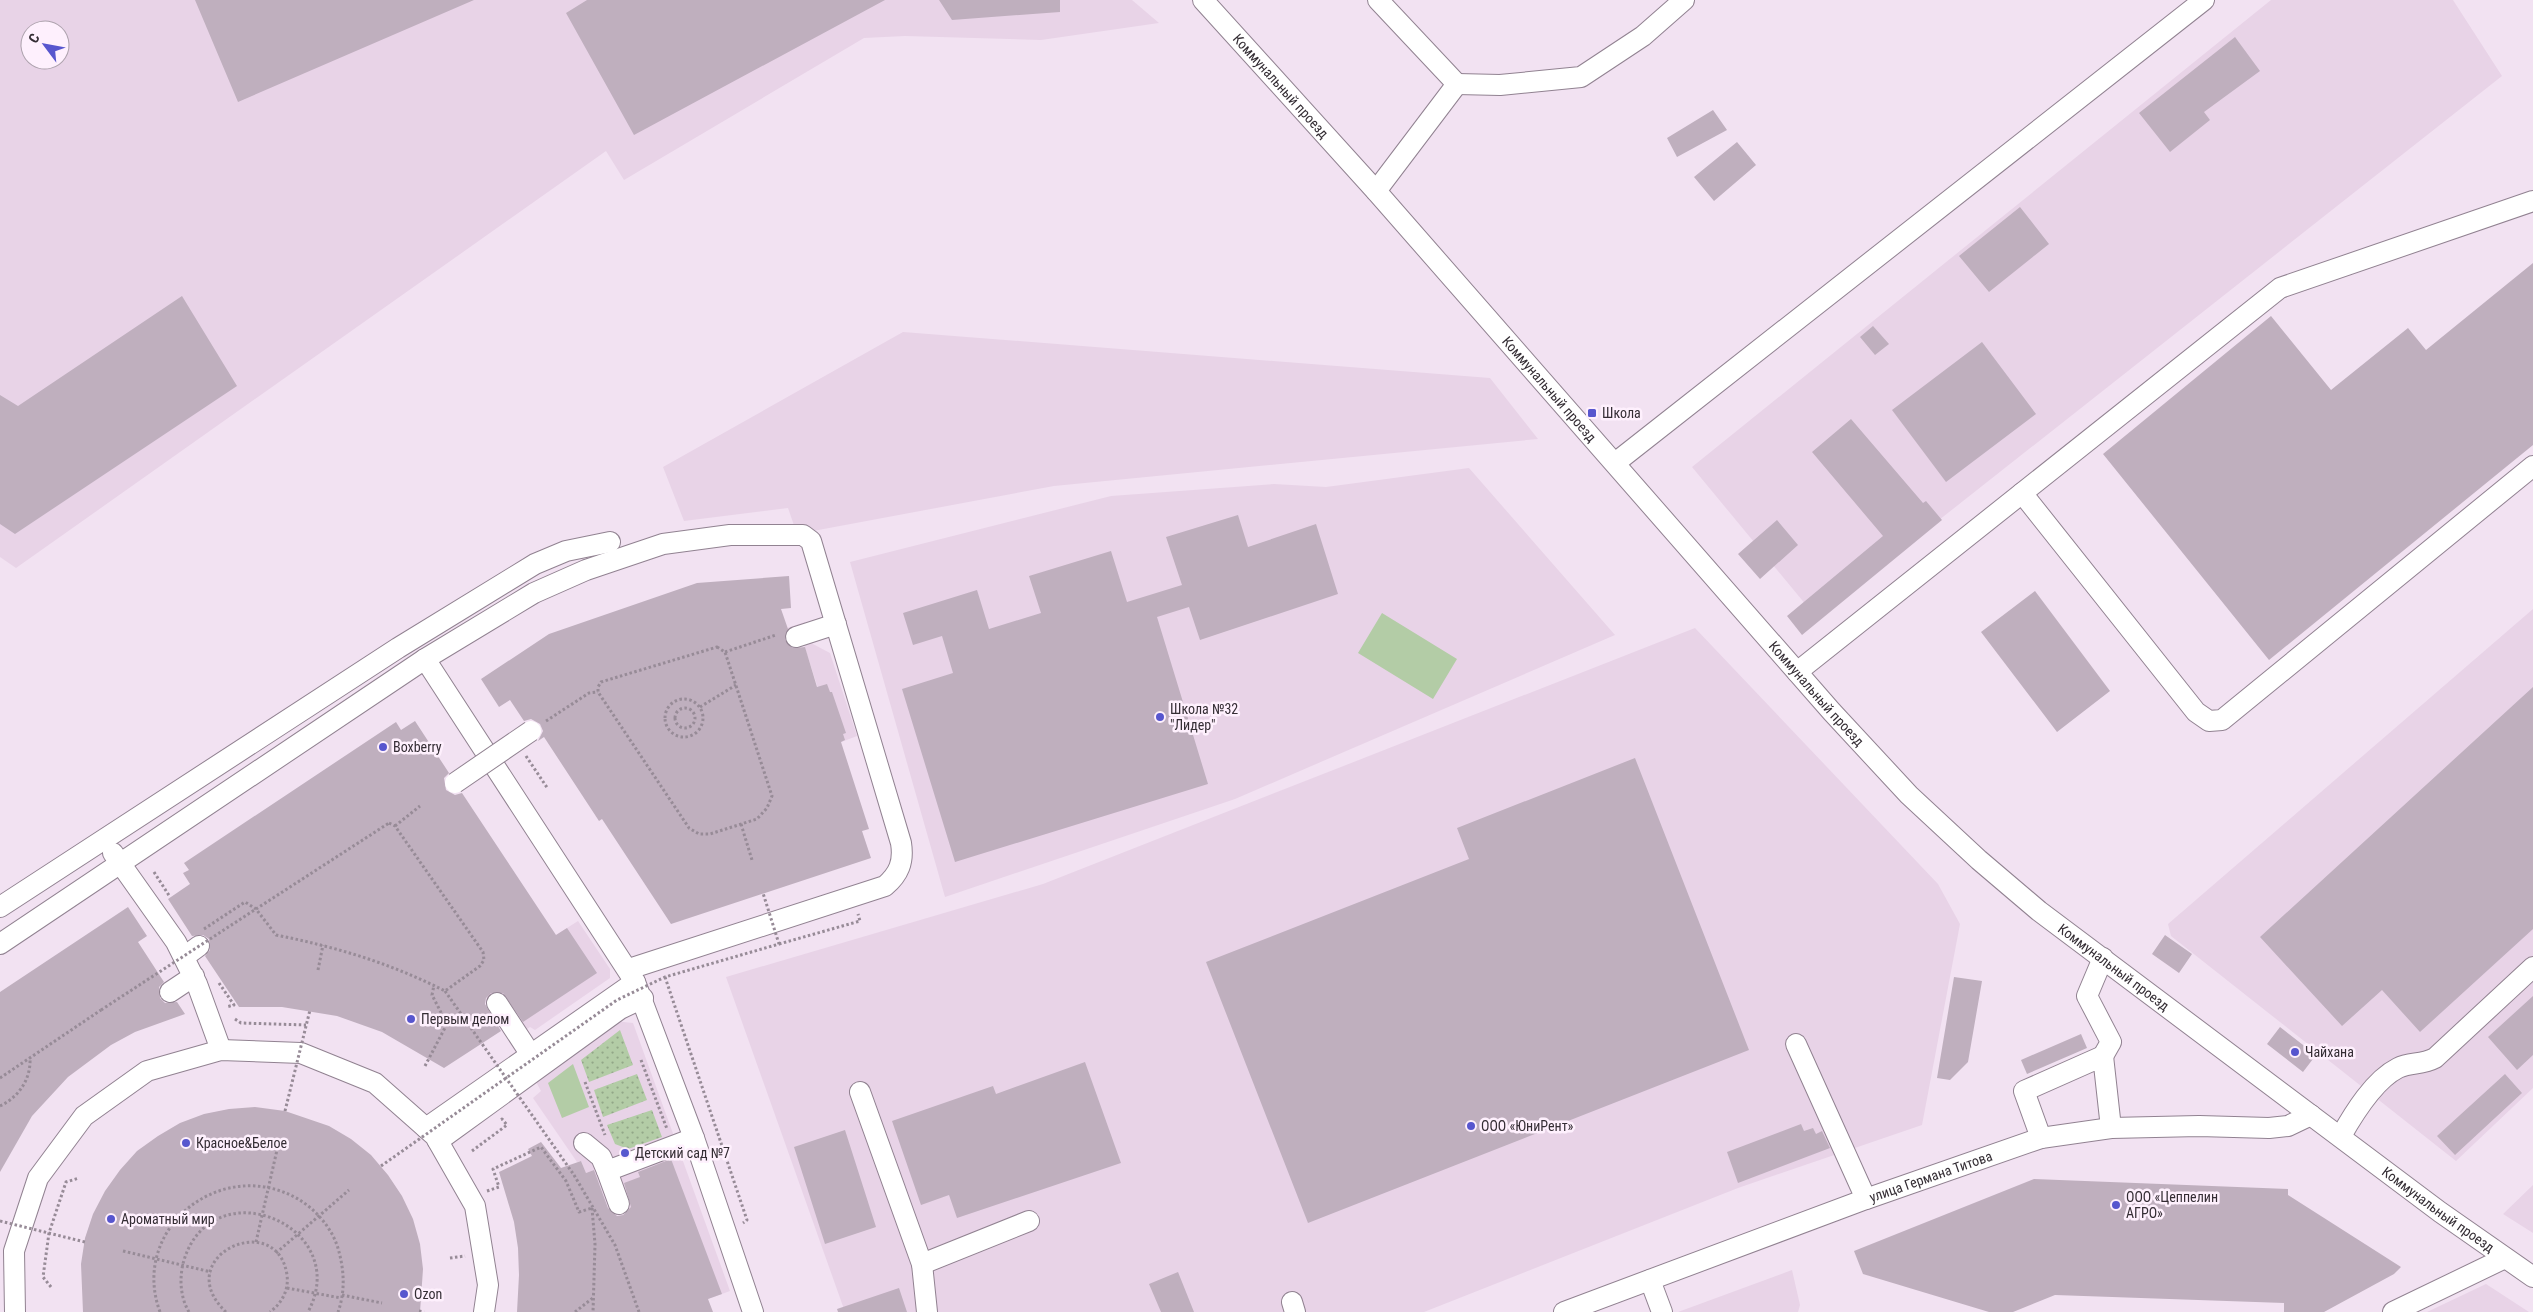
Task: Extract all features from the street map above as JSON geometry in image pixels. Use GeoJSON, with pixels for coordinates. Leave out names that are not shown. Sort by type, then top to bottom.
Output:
{"type":"FeatureCollection","features":[{"type":"Feature","properties":{"kind":"street","name":"Коммунальный проезд"},"geometry":{"type":"LineString","coordinates":[[1203,0],[1376,191],[1797,672],[1909,795],[1979,860],[2032,905],[2440,1212],[2533,1277]]}},
{"type":"Feature","properties":{"kind":"street"},"geometry":{"type":"LineString","coordinates":[[1378,0],[1457,84],[1500,85],[1581,78],[1642,36],[1684,0]]}},
{"type":"Feature","properties":{"kind":"street"},"geometry":{"type":"LineString","coordinates":[[1615,463],[2204,0]]}},
{"type":"Feature","properties":{"kind":"street"},"geometry":{"type":"LineString","coordinates":[[1376,191],[1457,84]]}},
{"type":"Feature","properties":{"kind":"street"},"geometry":{"type":"LineString","coordinates":[[1797,672],[2280,288],[2533,201]]}},
{"type":"Feature","properties":{"kind":"street"},"geometry":{"type":"LineString","coordinates":[[2022,493],[2196,712],[2209,721],[2222,720],[2533,466]]}},
{"type":"Feature","properties":{"kind":"street"},"geometry":{"type":"LineString","coordinates":[[0,944],[425,659],[534,593],[586,570],[663,544],[730,535],[803,535],[808,537],[811,541],[901,843],[901,865],[894,878],[885,886],[636,983],[531,1055],[432,1135]]}},
{"type":"Feature","properties":{"kind":"street"},"geometry":{"type":"LineString","coordinates":[[0,907],[398,648],[535,564],[566,551],[610,542]]}},
{"type":"Feature","properties":{"kind":"street"},"geometry":{"type":"LineString","coordinates":[[788,635],[836,624]]}},
{"type":"Feature","properties":{"kind":"street"},"geometry":{"type":"LineString","coordinates":[[425,659],[636,983],[694,1138],[753,1312]]}},
{"type":"Feature","properties":{"kind":"street"},"geometry":{"type":"LineString","coordinates":[[455,783],[523,736]]}},
{"type":"Feature","properties":{"kind":"street"},"geometry":{"type":"LineString","coordinates":[[103,839],[176,942],[193,946],[194,976],[221,1050]]}},
{"type":"Feature","properties":{"kind":"street"},"geometry":{"type":"LineString","coordinates":[[2103,958],[2087,996],[2111,1042],[2103,1056],[2110,1128]]}},
{"type":"Feature","properties":{"kind":"street"},"geometry":{"type":"LineString","coordinates":[[2341,1136],[2363,1098],[2397,1068],[2424,1064],[2435,1058],[2533,967]]}},
{"type":"Feature","properties":{"kind":"street"},"geometry":{"type":"LineString","coordinates":[[170,992],[194,976]]}},
{"type":"Feature","properties":{"kind":"street"},"geometry":{"type":"LineString","coordinates":[[432,1135],[620,1009],[636,983]]}},
{"type":"Feature","properties":{"kind":"street"},"geometry":{"type":"LineString","coordinates":[[497,1003],[531,1055]]}},
{"type":"Feature","properties":{"kind":"street"},"geometry":{"type":"LineString","coordinates":[[1796,1044],[1866,1199]]}},
{"type":"Feature","properties":{"kind":"street"},"geometry":{"type":"LineString","coordinates":[[15,1312],[8,1245],[38,1178],[84,1116],[147,1071],[221,1050],[301,1053],[375,1083],[432,1135],[474,1206],[488,1285],[484,1312]]}},
{"type":"Feature","properties":{"kind":"street"},"geometry":{"type":"LineString","coordinates":[[2041,1138],[2024,1091],[2103,1056]]}},
{"type":"Feature","properties":{"kind":"street"},"geometry":{"type":"LineString","coordinates":[[860,1092],[922,1264],[927,1312]]}},
{"type":"Feature","properties":{"kind":"street","name":"улица Германа Титова"},"geometry":{"type":"LineString","coordinates":[[1564,1312],[1866,1199],[2041,1138],[2110,1128],[2199,1126],[2269,1128],[2288,1126],[2311,1115]]}},
{"type":"Feature","properties":{"kind":"street"},"geometry":{"type":"LineString","coordinates":[[607,1172],[694,1138]]}},
{"type":"Feature","properties":{"kind":"street"},"geometry":{"type":"LineString","coordinates":[[584,1143],[600,1157],[619,1204]]}},
{"type":"Feature","properties":{"kind":"street"},"geometry":{"type":"LineString","coordinates":[[922,1264],[1029,1221]]}},
{"type":"Feature","properties":{"kind":"street"},"geometry":{"type":"LineString","coordinates":[[2393,1312],[2505,1258]]}},
{"type":"Feature","properties":{"kind":"street"},"geometry":{"type":"LineString","coordinates":[[1650,1280],[1662,1312]]}},
{"type":"Feature","properties":{"kind":"path"},"geometry":{"type":"LineString","coordinates":[[725,652],[788,635]]}},
{"type":"Feature","properties":{"kind":"path"},"geometry":{"type":"LineString","coordinates":[[717,647],[725,652],[736,685],[772,796],[767,808],[757,819],[710,834],[699,834],[689,828],[598,692],[598,687],[601,682],[717,647]]}},
{"type":"Feature","properties":{"kind":"path"},"geometry":{"type":"LineString","coordinates":[[700,707],[736,685]]}},
{"type":"Feature","properties":{"kind":"path"},"geometry":{"type":"LineString","coordinates":[[548,789],[523,736],[589,693],[598,692]]}},
{"type":"Feature","properties":{"kind":"path"},"geometry":{"type":"LineString","coordinates":[[688,699],[700,707],[703,722],[700,729],[688,737],[681,737],[668,729],[666,714],[674,702],[688,699]]}},
{"type":"Feature","properties":{"kind":"path"},"geometry":{"type":"LineString","coordinates":[[677,725],[675,714],[683,708],[688,708],[695,716],[695,722],[686,729]]}},
{"type":"Feature","properties":{"kind":"path"},"geometry":{"type":"LineString","coordinates":[[668,729],[677,725],[686,729]]}},
{"type":"Feature","properties":{"kind":"path"},"geometry":{"type":"LineString","coordinates":[[686,729],[688,737]]}},
{"type":"Feature","properties":{"kind":"path"},"geometry":{"type":"LineString","coordinates":[[395,826],[420,806]]}},
{"type":"Feature","properties":{"kind":"path"},"geometry":{"type":"LineString","coordinates":[[0,1078],[193,946],[256,909],[382,825],[388,823],[395,826],[483,952],[484,960],[480,966],[445,991]]}},
{"type":"Feature","properties":{"kind":"path"},"geometry":{"type":"LineString","coordinates":[[741,824],[752,860]]}},
{"type":"Feature","properties":{"kind":"path"},"geometry":{"type":"LineString","coordinates":[[154,872],[175,904]]}},
{"type":"Feature","properties":{"kind":"path"},"geometry":{"type":"LineString","coordinates":[[763,894],[779,944]]}},
{"type":"Feature","properties":{"kind":"path"},"geometry":{"type":"LineString","coordinates":[[193,946],[245,902],[256,909],[276,935],[324,944],[368,957],[410,973],[445,991],[504,1078],[574,1175],[615,1245],[639,1312]]}},
{"type":"Feature","properties":{"kind":"path"},"geometry":{"type":"LineString","coordinates":[[381,1166],[617,1000],[665,977],[849,924]]}},
{"type":"Feature","properties":{"kind":"path"},"geometry":{"type":"LineString","coordinates":[[318,970],[324,944]]}},
{"type":"Feature","properties":{"kind":"path"},"geometry":{"type":"LineString","coordinates":[[665,977],[747,1220]]}},
{"type":"Feature","properties":{"kind":"path"},"geometry":{"type":"LineString","coordinates":[[425,1066],[447,1024],[432,995],[434,985]]}},
{"type":"Feature","properties":{"kind":"path"},"geometry":{"type":"LineString","coordinates":[[286,1111],[310,1010]]}},
{"type":"Feature","properties":{"kind":"path"},"geometry":{"type":"LineString","coordinates":[[235,1019],[241,1023],[306,1025]]}},
{"type":"Feature","properties":{"kind":"path"},"geometry":{"type":"LineString","coordinates":[[0,1106],[15,1097],[22,1088],[30,1068],[30,1058]]}},
{"type":"Feature","properties":{"kind":"path"},"geometry":{"type":"LineString","coordinates":[[641,1060],[674,1146]]}},
{"type":"Feature","properties":{"kind":"path"},"geometry":{"type":"LineString","coordinates":[[585,1082],[607,1139]]}},
{"type":"Feature","properties":{"kind":"path"},"geometry":{"type":"LineString","coordinates":[[472,1150],[507,1126],[502,1119]]}},
{"type":"Feature","properties":{"kind":"path"},"geometry":{"type":"LineString","coordinates":[[499,1187],[493,1169],[541,1147],[566,1181],[579,1212],[592,1205]]}},
{"type":"Feature","properties":{"kind":"path"},"geometry":{"type":"LineString","coordinates":[[256,1242],[277,1150]]}},
{"type":"Feature","properties":{"kind":"path"},"geometry":{"type":"LineString","coordinates":[[51,1287],[43,1277],[48,1233],[66,1182],[79,1178]]}},
{"type":"Feature","properties":{"kind":"path"},"geometry":{"type":"LineString","coordinates":[[160,1312],[154,1288],[156,1260],[171,1225],[195,1202],[225,1188],[241,1186],[269,1188],[289,1194],[304,1202],[318,1215],[335,1240],[341,1256],[343,1272],[342,1297],[338,1312]]}},
{"type":"Feature","properties":{"kind":"path"},"geometry":{"type":"LineString","coordinates":[[276,1253],[349,1190]]}},
{"type":"Feature","properties":{"kind":"path"},"geometry":{"type":"LineString","coordinates":[[592,1205],[595,1244],[593,1312]]}},
{"type":"Feature","properties":{"kind":"path"},"geometry":{"type":"LineString","coordinates":[[189,1312],[183,1296],[183,1266],[193,1242],[214,1222],[240,1213],[262,1214],[281,1220],[298,1233],[310,1251],[315,1264],[315,1293],[308,1312]]}},
{"type":"Feature","properties":{"kind":"path"},"geometry":{"type":"LineString","coordinates":[[0,1222],[84,1242]]}},
{"type":"Feature","properties":{"kind":"path"},"geometry":{"type":"LineString","coordinates":[[226,1312],[212,1295],[210,1284],[211,1272],[220,1254],[229,1247],[239,1243],[256,1242],[276,1253],[284,1266],[287,1288],[280,1302],[270,1312]]}},
{"type":"Feature","properties":{"kind":"path"},"geometry":{"type":"LineString","coordinates":[[123,1251],[211,1272]]}},
{"type":"Feature","properties":{"kind":"path"},"geometry":{"type":"LineString","coordinates":[[450,1258],[468,1256]]}},
{"type":"Feature","properties":{"kind":"path"},"geometry":{"type":"LineString","coordinates":[[287,1288],[382,1303]]}},
{"type":"Feature","properties":{"kind":"path"},"geometry":{"type":"LineString","coordinates":[[576,1312],[594,1297]]}},
{"type":"Feature","properties":{"kind":"path"},"geometry":{"type":"LineString","coordinates":[[419,1311],[424,1312]]}},
{"type":"Feature","properties":{"kind":"shaded area"},"geometry":{"type":"Polygon","coordinates":[[[0,0],[1132,0],[1159,23],[1041,40],[905,36],[864,38],[624,180],[606,151],[16,568],[0,557],[0,0]]]}},
{"type":"Feature","properties":{"kind":"shaded area"},"geometry":{"type":"Polygon","coordinates":[[[2271,0],[2453,0],[2502,76],[1816,617],[1692,467],[2271,0]]]}},
{"type":"Feature","properties":{"kind":"shaded area"},"geometry":{"type":"Polygon","coordinates":[[[903,332],[1490,378],[1538,439],[1054,486],[797,534],[788,508],[684,521],[663,467],[903,332]]]}},
{"type":"Feature","properties":{"kind":"shaded area","name":"Школа №32 \"Лидер\""},"geometry":{"type":"Polygon","coordinates":[[[1469,468],[1615,635],[1235,799],[945,897],[850,562],[1111,496],[1274,484],[1326,487],[1469,468]]]}},
{"type":"Feature","properties":{"kind":"shaded area"},"geometry":{"type":"Polygon","coordinates":[[[2533,609],[2533,1088],[2456,1161],[2171,936],[2168,924],[2533,609]]]}},
{"type":"Feature","properties":{"kind":"shaded area"},"geometry":{"type":"Polygon","coordinates":[[[805,622],[811,643],[830,653],[857,736],[836,744],[804,645],[770,655],[766,641],[789,633],[787,628],[805,622]]]}},
{"type":"Feature","properties":{"kind":"shaded area"},"geometry":{"type":"Polygon","coordinates":[[[1695,628],[1938,884],[1960,924],[1922,1125],[1738,1188],[1424,1312],[845,1312],[726,977],[1043,884],[1695,628]]]}},
{"type":"Feature","properties":{"kind":"shaded area"},"geometry":{"type":"Polygon","coordinates":[[[578,921],[610,969],[610,978],[535,1030],[530,1027],[513,1039],[484,994],[556,935],[578,921]]]}},
{"type":"Feature","properties":{"kind":"shaded area","name":"Детский сад №7"},"geometry":{"type":"Polygon","coordinates":[[[614,1021],[633,1023],[730,1291],[708,1299],[669,1195],[612,1217],[594,1170],[586,1173],[581,1161],[577,1162],[533,1098],[541,1091],[534,1078],[614,1021]]]}},
{"type":"Feature","properties":{"kind":"shaded area"},"geometry":{"type":"Polygon","coordinates":[[[2533,1185],[2533,1233],[2503,1214],[2533,1185]]]}},
{"type":"Feature","properties":{"kind":"shaded area"},"geometry":{"type":"Polygon","coordinates":[[[1792,1270],[1800,1305],[1798,1312],[1678,1312],[1792,1270]]]}},
{"type":"Feature","properties":{"kind":"shaded area"},"geometry":{"type":"Polygon","coordinates":[[[2486,1284],[2529,1312],[2427,1312],[2486,1284]]]}},
{"type":"Feature","properties":{"kind":"green space"},"geometry":{"type":"Polygon","coordinates":[[[1382,613],[1457,659],[1433,699],[1358,653],[1382,613]]]}},
{"type":"Feature","properties":{"kind":"green space"},"geometry":{"type":"Polygon","coordinates":[[[620,1030],[633,1065],[589,1082],[581,1060],[620,1030]]]}},
{"type":"Feature","properties":{"kind":"green space"},"geometry":{"type":"Polygon","coordinates":[[[573,1064],[589,1107],[562,1118],[548,1083],[573,1064]]]}},
{"type":"Feature","properties":{"kind":"green space"},"geometry":{"type":"Polygon","coordinates":[[[637,1074],[647,1100],[603,1117],[594,1090],[637,1074]]]}},
{"type":"Feature","properties":{"kind":"green space"},"geometry":{"type":"Polygon","coordinates":[[[652,1110],[662,1137],[628,1149],[615,1144],[607,1125],[652,1110]]]}},
{"type":"Feature","properties":{"kind":"building"},"geometry":{"type":"Polygon","coordinates":[[[195,0],[474,0],[238,102],[195,0]]]}},
{"type":"Feature","properties":{"kind":"building"},"geometry":{"type":"Polygon","coordinates":[[[587,0],[885,0],[634,135],[566,13],[587,0]]]}},
{"type":"Feature","properties":{"kind":"building"},"geometry":{"type":"Polygon","coordinates":[[[939,0],[1060,0],[1060,12],[952,20],[939,0]]]}},
{"type":"Feature","properties":{"kind":"building"},"geometry":{"type":"Polygon","coordinates":[[[2235,37],[2260,71],[2204,112],[2210,120],[2170,152],[2139,113],[2235,37]]]}},
{"type":"Feature","properties":{"kind":"building"},"geometry":{"type":"Polygon","coordinates":[[[1713,110],[1727,130],[1677,157],[1667,138],[1713,110]]]}},
{"type":"Feature","properties":{"kind":"building"},"geometry":{"type":"Polygon","coordinates":[[[1737,142],[1756,165],[1714,201],[1694,177],[1737,142]]]}},
{"type":"Feature","properties":{"kind":"building"},"geometry":{"type":"Polygon","coordinates":[[[2020,207],[2049,244],[1989,292],[1959,256],[2020,207]]]}},
{"type":"Feature","properties":{"kind":"building"},"geometry":{"type":"Polygon","coordinates":[[[2533,263],[2533,445],[2269,660],[2103,454],[2271,316],[2331,390],[2408,328],[2426,350],[2533,263]]]}},
{"type":"Feature","properties":{"kind":"building"},"geometry":{"type":"Polygon","coordinates":[[[182,296],[237,386],[15,534],[0,524],[0,395],[18,406],[182,296]]]}},
{"type":"Feature","properties":{"kind":"building"},"geometry":{"type":"Polygon","coordinates":[[[1873,326],[1889,344],[1875,355],[1860,337],[1873,326]]]}},
{"type":"Feature","properties":{"kind":"building"},"geometry":{"type":"Polygon","coordinates":[[[1982,342],[2036,414],[1946,482],[1892,410],[1982,342]]]}},
{"type":"Feature","properties":{"kind":"building"},"geometry":{"type":"Polygon","coordinates":[[[1851,419],[1923,503],[1926,501],[1942,520],[1802,635],[1787,616],[1883,536],[1812,452],[1851,419]]]}},
{"type":"Feature","properties":{"kind":"building"},"geometry":{"type":"Polygon","coordinates":[[[1238,515],[1248,547],[1316,524],[1338,594],[1200,640],[1189,607],[1157,617],[1208,784],[955,862],[902,689],[953,673],[942,636],[913,645],[903,613],[977,590],[989,629],[1041,613],[1029,576],[1111,551],[1127,602],[1182,585],[1166,537],[1238,515]]]}},
{"type":"Feature","properties":{"kind":"building"},"geometry":{"type":"Polygon","coordinates":[[[1777,520],[1798,545],[1760,579],[1738,554],[1777,520]]]}},
{"type":"Feature","properties":{"kind":"building"},"geometry":{"type":"Polygon","coordinates":[[[789,576],[791,608],[781,609],[788,629],[785,640],[793,648],[805,647],[817,687],[827,684],[830,692],[832,692],[846,733],[843,734],[845,740],[841,742],[869,829],[862,831],[871,858],[671,924],[602,819],[599,821],[544,737],[538,741],[543,731],[540,724],[531,719],[524,721],[510,700],[499,707],[481,679],[549,634],[697,583],[789,576]]]}},
{"type":"Feature","properties":{"kind":"building"},"geometry":{"type":"Polygon","coordinates":[[[2035,591],[2110,691],[2057,732],[1981,632],[2035,591]]]}},
{"type":"Feature","properties":{"kind":"building"},"geometry":{"type":"Polygon","coordinates":[[[2533,687],[2533,929],[2420,1032],[2382,990],[2342,1026],[2260,937],[2533,687]]]}},
{"type":"Feature","properties":{"kind":"building"},"geometry":{"type":"Polygon","coordinates":[[[415,721],[449,773],[444,778],[446,790],[455,795],[462,793],[556,935],[567,928],[597,973],[523,1022],[503,993],[491,993],[486,998],[485,1004],[501,1031],[444,1068],[382,1032],[337,1016],[282,1007],[239,1007],[205,956],[210,950],[209,939],[203,935],[192,936],[168,899],[190,884],[183,873],[189,870],[184,863],[396,722],[401,730],[415,721]]]}},
{"type":"Feature","properties":{"kind":"building"},"geometry":{"type":"Polygon","coordinates":[[[1635,758],[1749,1050],[1308,1223],[1206,962],[1469,859],[1457,828],[1635,758]]]}},
{"type":"Feature","properties":{"kind":"building"},"geometry":{"type":"Polygon","coordinates":[[[128,907],[147,936],[138,942],[164,982],[159,987],[160,998],[165,1003],[177,1002],[185,1014],[135,1032],[111,1045],[68,1077],[32,1116],[0,1172],[0,992],[128,907]]]}},
{"type":"Feature","properties":{"kind":"building"},"geometry":{"type":"Polygon","coordinates":[[[2165,935],[2192,954],[2179,973],[2152,954],[2165,935]]]}},
{"type":"Feature","properties":{"kind":"building"},"geometry":{"type":"Polygon","coordinates":[[[1954,977],[1982,981],[1968,1062],[1950,1080],[1937,1078],[1954,977]]]}},
{"type":"Feature","properties":{"kind":"building"},"geometry":{"type":"Polygon","coordinates":[[[2533,996],[2533,1055],[2517,1070],[2488,1037],[2533,996]]]}},
{"type":"Feature","properties":{"kind":"building"},"geometry":{"type":"Polygon","coordinates":[[[2280,1027],[2316,1055],[2303,1072],[2267,1044],[2280,1027]]]}},
{"type":"Feature","properties":{"kind":"building"},"geometry":{"type":"Polygon","coordinates":[[[2081,1034],[2087,1048],[2027,1074],[2021,1060],[2081,1034]]]}},
{"type":"Feature","properties":{"kind":"building"},"geometry":{"type":"Polygon","coordinates":[[[1085,1062],[1121,1163],[957,1218],[949,1195],[921,1205],[892,1121],[993,1086],[996,1094],[1085,1062]]]}},
{"type":"Feature","properties":{"kind":"building"},"geometry":{"type":"Polygon","coordinates":[[[2505,1074],[2522,1093],[2455,1155],[2437,1136],[2505,1074]]]}},
{"type":"Feature","properties":{"kind":"building"},"geometry":{"type":"Polygon","coordinates":[[[255,1107],[285,1111],[329,1126],[351,1139],[371,1155],[388,1175],[402,1196],[413,1219],[420,1244],[423,1269],[420,1312],[83,1312],[81,1264],[85,1238],[93,1214],[105,1191],[120,1170],[137,1151],[180,1123],[204,1114],[229,1109],[255,1107]]]}},
{"type":"Feature","properties":{"kind":"building"},"geometry":{"type":"Polygon","coordinates":[[[1801,1124],[1804,1131],[1813,1128],[1816,1134],[1822,1131],[1830,1148],[1738,1183],[1727,1152],[1801,1124]]]}},
{"type":"Feature","properties":{"kind":"building"},"geometry":{"type":"Polygon","coordinates":[[[845,1130],[876,1227],[825,1244],[794,1147],[845,1130]]]}},
{"type":"Feature","properties":{"kind":"building"},"geometry":{"type":"Polygon","coordinates":[[[541,1142],[561,1168],[581,1161],[586,1173],[594,1170],[608,1208],[617,1216],[623,1215],[631,1207],[624,1183],[640,1177],[638,1172],[671,1159],[722,1294],[708,1299],[713,1312],[517,1312],[518,1248],[514,1222],[499,1172],[532,1156],[528,1149],[541,1142]]]}},
{"type":"Feature","properties":{"kind":"building"},"geometry":{"type":"Polygon","coordinates":[[[2034,1179],[2288,1189],[2288,1195],[2401,1267],[2394,1274],[2324,1312],[2284,1312],[2284,1303],[2055,1295],[2013,1312],[1989,1312],[1863,1274],[1854,1251],[2034,1179]]]}},
{"type":"Feature","properties":{"kind":"building"},"geometry":{"type":"Polygon","coordinates":[[[1178,1272],[1194,1312],[1161,1312],[1149,1284],[1178,1272]]]}},
{"type":"Feature","properties":{"kind":"building"},"geometry":{"type":"Polygon","coordinates":[[[899,1288],[907,1312],[838,1312],[837,1309],[899,1288]]]}},
{"type":"Feature","properties":{"kind":"place","name":"Школа"},"geometry":{"type":"Point","coordinates":[1592,413]}},
{"type":"Feature","properties":{"kind":"place","name":"Школа №32 \"Лидер\""},"geometry":{"type":"Point","coordinates":[1160,717]}},
{"type":"Feature","properties":{"kind":"place","name":"Boxberry"},"geometry":{"type":"Point","coordinates":[383,747]}},
{"type":"Feature","properties":{"kind":"place","name":"Первым делом"},"geometry":{"type":"Point","coordinates":[411,1019]}},
{"type":"Feature","properties":{"kind":"place","name":"Чайхана"},"geometry":{"type":"Point","coordinates":[2295,1052]}},
{"type":"Feature","properties":{"kind":"place","name":"ООО «ЮниРент»"},"geometry":{"type":"Point","coordinates":[1471,1126]}},
{"type":"Feature","properties":{"kind":"place","name":"Красное&Белое"},"geometry":{"type":"Point","coordinates":[186,1143]}},
{"type":"Feature","properties":{"kind":"place","name":"Детский сад №7"},"geometry":{"type":"Point","coordinates":[625,1153]}},
{"type":"Feature","properties":{"kind":"place","name":"ООО «Цеппелин АГРО»"},"geometry":{"type":"Point","coordinates":[2116,1205]}},
{"type":"Feature","properties":{"kind":"place","name":"Ароматный мир"},"geometry":{"type":"Point","coordinates":[111,1219]}},
{"type":"Feature","properties":{"kind":"place","name":"Ozon"},"geometry":{"type":"Point","coordinates":[404,1294]}}]}
